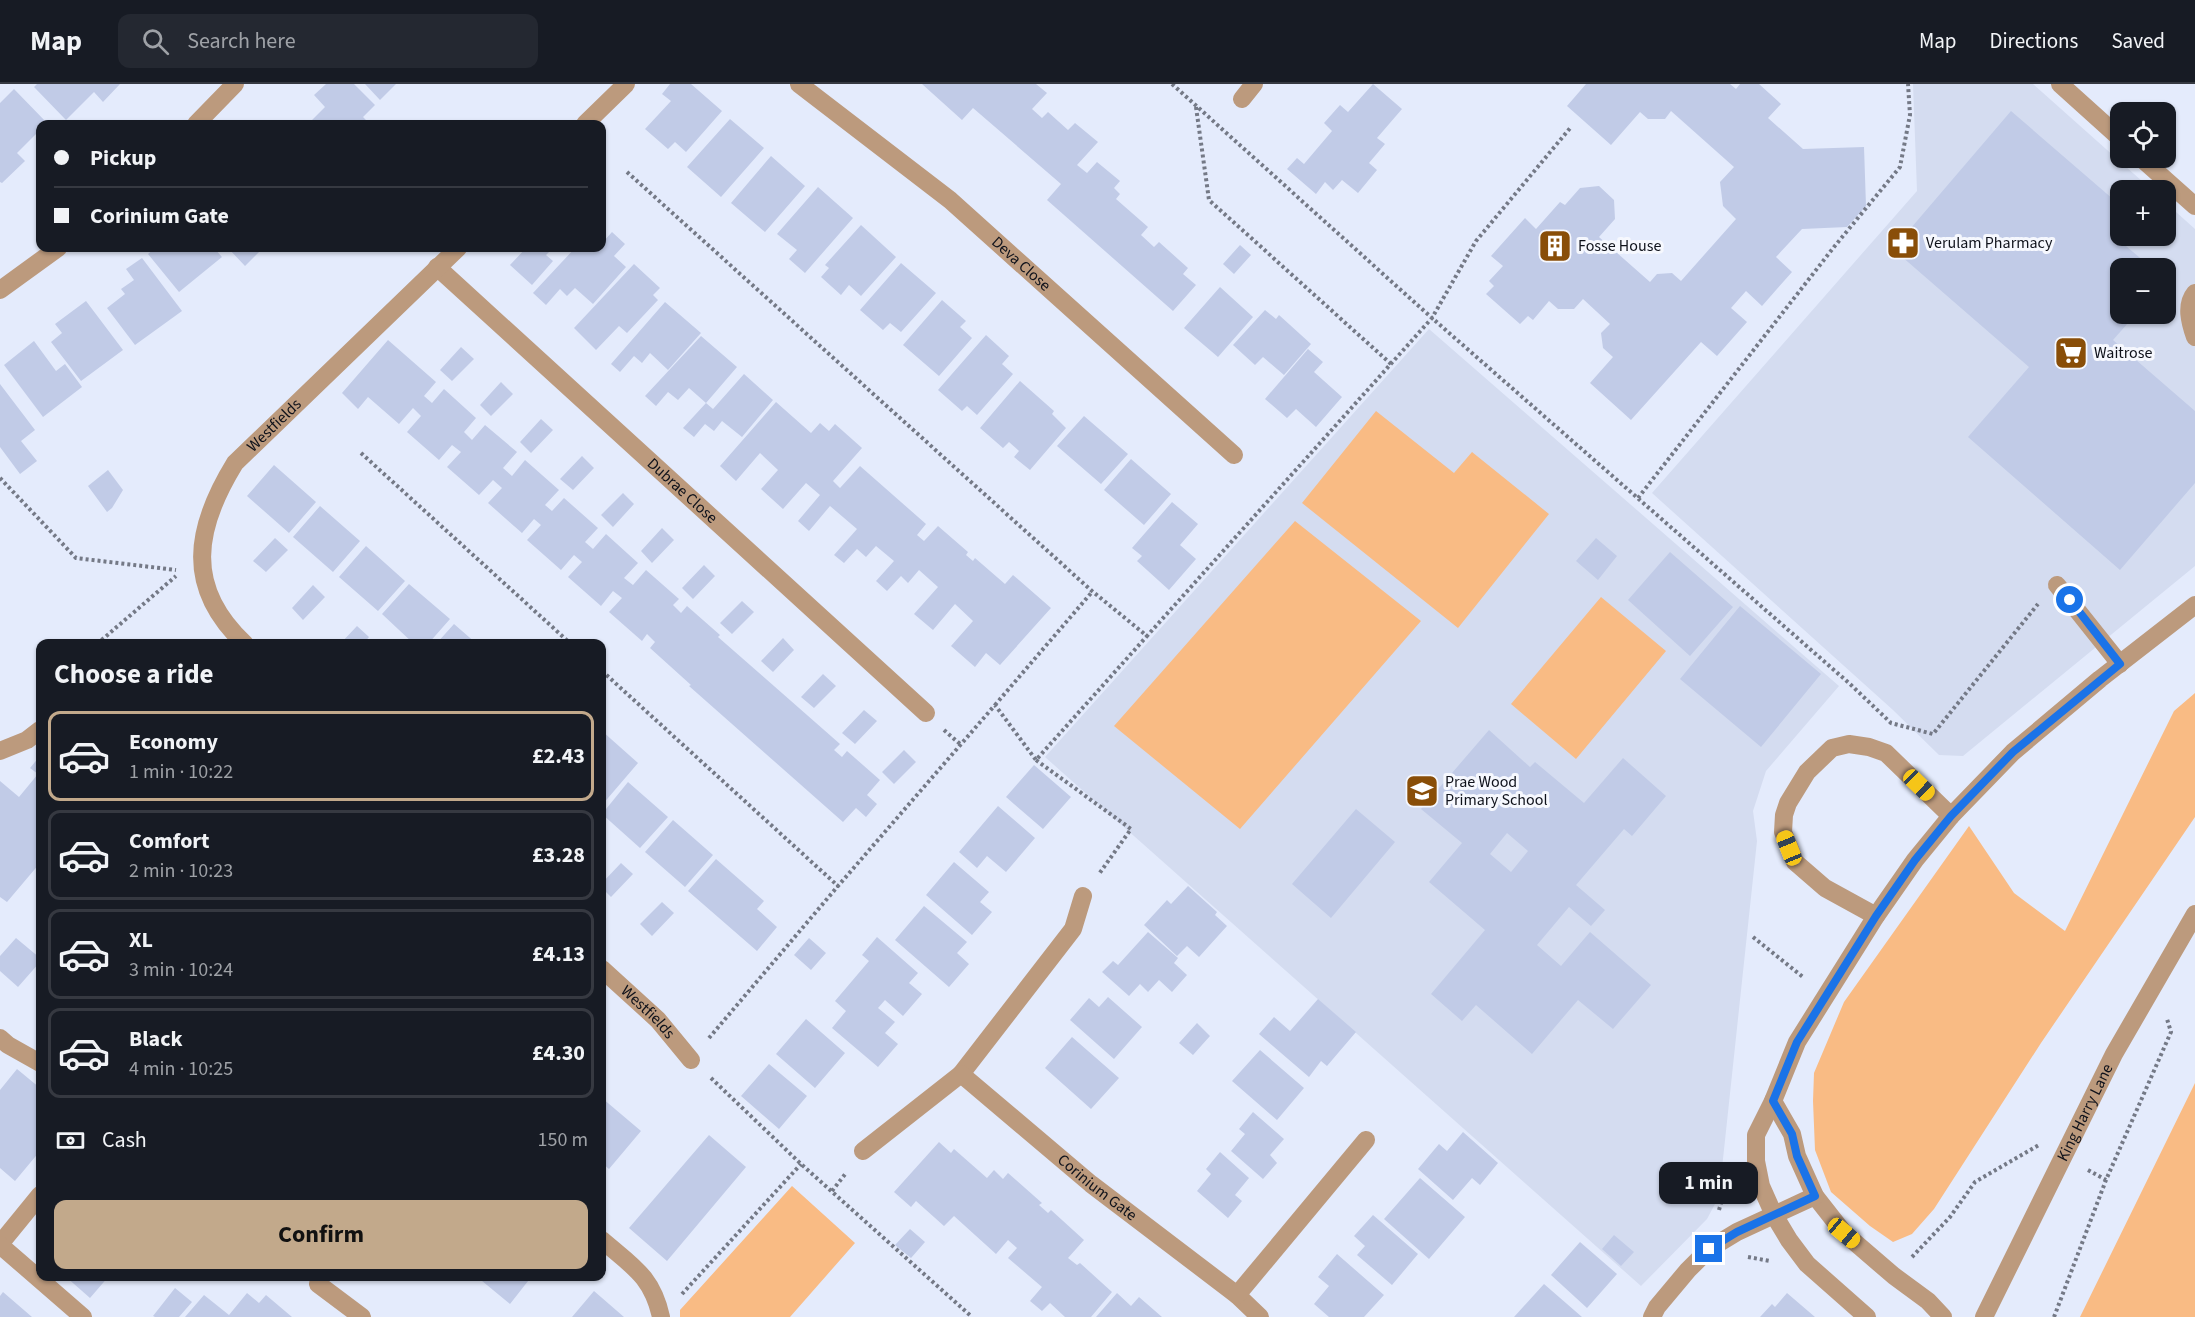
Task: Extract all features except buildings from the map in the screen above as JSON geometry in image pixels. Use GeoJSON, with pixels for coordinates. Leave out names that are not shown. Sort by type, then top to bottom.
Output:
{"type":"FeatureCollection","features":[{"type":"Feature","properties":{"kind":"street"},"geometry":{"type":"LineString","coordinates":[[200,120],[235,84]]}},
{"type":"Feature","properties":{"kind":"street"},"geometry":{"type":"LineString","coordinates":[[589,120],[626,84]]}},
{"type":"Feature","properties":{"kind":"street","name":"Deva Close"},"geometry":{"type":"LineString","coordinates":[[799,84],[950,200],[1234,455]]}},
{"type":"Feature","properties":{"kind":"street"},"geometry":{"type":"LineString","coordinates":[[1242,99],[1254,84]]}},
{"type":"Feature","properties":{"kind":"street"},"geometry":{"type":"LineString","coordinates":[[2060,84],[2110,129]]}},
{"type":"Feature","properties":{"kind":"street"},"geometry":{"type":"LineString","coordinates":[[2152,168],[2195,206]]}},
{"type":"Feature","properties":{"kind":"street"},"geometry":{"type":"LineString","coordinates":[[0,290],[52,252]]}},
{"type":"Feature","properties":{"kind":"street","name":"Westfields"},"geometry":{"type":"LineString","coordinates":[[240,639],[229,629],[215,607],[204,581],[200,552],[219,488],[234,463],[454,252]]}},
{"type":"Feature","properties":{"kind":"street","name":"Dubrae Close"},"geometry":{"type":"LineString","coordinates":[[437,267],[926,713]]}},
{"type":"Feature","properties":{"kind":"street"},"geometry":{"type":"LineString","coordinates":[[2195,293],[2189,300],[2195,337]]}},
{"type":"Feature","properties":{"kind":"street"},"geometry":{"type":"LineString","coordinates":[[2057,585],[2120,664]]}},
{"type":"Feature","properties":{"kind":"street"},"geometry":{"type":"LineString","coordinates":[[1867,1317],[1807,1264],[1774,1215],[1761,1186],[1756,1161],[1755,1135],[1773,1101],[1797,1042],[1876,916],[1915,860],[1951,816],[2013,752],[2195,604]]}},
{"type":"Feature","properties":{"kind":"street"},"geometry":{"type":"LineString","coordinates":[[0,752],[27,740],[36,733]]}},
{"type":"Feature","properties":{"kind":"street"},"geometry":{"type":"LineString","coordinates":[[1876,916],[1825,888],[1795,862],[1783,832],[1784,815],[1788,803],[1807,772],[1832,748],[1849,744],[1869,747],[1886,753],[1951,816]]}},
{"type":"Feature","properties":{"kind":"street"},"geometry":{"type":"LineString","coordinates":[[863,1151],[961,1074],[1073,929],[1083,896]]}},
{"type":"Feature","properties":{"kind":"street","name":"King Harry Lane"},"geometry":{"type":"LineString","coordinates":[[1984,1317],[2114,1054],[2195,914]]}},
{"type":"Feature","properties":{"kind":"street","name":"Westfields"},"geometry":{"type":"LineString","coordinates":[[606,973],[658,1020],[691,1059]]}},
{"type":"Feature","properties":{"kind":"street"},"geometry":{"type":"LineString","coordinates":[[0,1038],[36,1061]]}},
{"type":"Feature","properties":{"kind":"street","name":"Corinium Gate"},"geometry":{"type":"LineString","coordinates":[[961,1074],[1091,1184],[1237,1295],[1260,1317]]}},
{"type":"Feature","properties":{"kind":"street"},"geometry":{"type":"LineString","coordinates":[[1773,1101],[1792,1134],[1797,1156],[1815,1196],[1844,1233],[1894,1276],[1928,1301],[1943,1317]]}},
{"type":"Feature","properties":{"kind":"street"},"geometry":{"type":"LineString","coordinates":[[1237,1295],[1366,1140]]}},
{"type":"Feature","properties":{"kind":"street"},"geometry":{"type":"LineString","coordinates":[[1652,1317],[1657,1307],[1688,1270],[1709,1249],[1737,1232],[1815,1196]]}},
{"type":"Feature","properties":{"kind":"street"},"geometry":{"type":"LineString","coordinates":[[36,1200],[0,1244],[36,1276]]}},
{"type":"Feature","properties":{"kind":"street"},"geometry":{"type":"LineString","coordinates":[[606,1244],[642,1275],[652,1288],[661,1317]]}},
{"type":"Feature","properties":{"kind":"street"},"geometry":{"type":"LineString","coordinates":[[42,1281],[83,1317]]}},
{"type":"Feature","properties":{"kind":"street"},"geometry":{"type":"LineString","coordinates":[[318,1284],[354,1315]]}},
{"type":"Feature","properties":{"kind":"path"},"geometry":{"type":"LineString","coordinates":[[1172,84],[1432,318],[1850,684],[1891,723],[1933,734],[2037,605],[2057,585]]}},
{"type":"Feature","properties":{"kind":"path"},"geometry":{"type":"LineString","coordinates":[[1638,498],[1834,247],[1900,167],[1910,115],[1908,84]]}},
{"type":"Feature","properties":{"kind":"path"},"geometry":{"type":"LineString","coordinates":[[1196,106],[1209,200],[1391,364]]}},
{"type":"Feature","properties":{"kind":"path"},"geometry":{"type":"LineString","coordinates":[[1036,760],[1432,318],[1476,241],[1571,127]]}},
{"type":"Feature","properties":{"kind":"path"},"geometry":{"type":"LineString","coordinates":[[627,172],[1092,591],[1147,636]]}},
{"type":"Feature","properties":{"kind":"path"},"geometry":{"type":"LineString","coordinates":[[362,453],[566,639]]}},
{"type":"Feature","properties":{"kind":"path"},"geometry":{"type":"LineString","coordinates":[[0,478],[76,558],[181,571],[103,639]]}},
{"type":"Feature","properties":{"kind":"path"},"geometry":{"type":"LineString","coordinates":[[972,1317],[801,1164],[691,1059],[837,885],[1092,591]]}},
{"type":"Feature","properties":{"kind":"path"},"geometry":{"type":"LineString","coordinates":[[606,675],[837,885]]}},
{"type":"Feature","properties":{"kind":"path"},"geometry":{"type":"LineString","coordinates":[[995,705],[1036,760],[1131,830],[1083,896]]}},
{"type":"Feature","properties":{"kind":"path"},"geometry":{"type":"LineString","coordinates":[[1753,937],[1804,976],[1799,984]]}},
{"type":"Feature","properties":{"kind":"path"},"geometry":{"type":"LineString","coordinates":[[677,1300],[801,1164]]}},
{"type":"Feature","properties":{"kind":"path"},"geometry":{"type":"LineString","coordinates":[[1719,1210],[1732,1168]]}},
{"type":"Feature","properties":{"kind":"path"},"geometry":{"type":"LineString","coordinates":[[2054,1317],[2106,1180]]}},
{"type":"Feature","properties":{"kind":"path"},"geometry":{"type":"LineString","coordinates":[[1894,1276],[1950,1217],[1975,1182]]}},
{"type":"Feature","properties":{"kind":"shaded area"},"geometry":{"type":"Polygon","coordinates":[[[1913,84],[2033,84],[2110,153],[2110,168],[2127,168],[2141,180],[2110,180],[2110,246],[2176,246],[2176,212],[2195,229],[2195,566],[1963,756],[1939,755],[1893,710],[1652,493],[1917,191],[1913,84]]]}},
{"type":"Feature","properties":{"kind":"shaded area","name":"Prae Wood Primary School"},"geometry":{"type":"Polygon","coordinates":[[[1429,329],[1839,686],[1766,771],[1753,811],[1757,841],[1720,1187],[1715,1204],[1707,1219],[1641,1286],[1045,757],[1429,329]]]}},
{"type":"Feature","properties":{"kind":"shaded area"},"geometry":{"type":"Polygon","coordinates":[[[1376,411],[1454,473],[1472,452],[1549,514],[1458,628],[1302,503],[1376,411]]]}},
{"type":"Feature","properties":{"kind":"shaded area"},"geometry":{"type":"Polygon","coordinates":[[[1295,521],[1421,621],[1240,829],[1114,726],[1295,521]]]}},
{"type":"Feature","properties":{"kind":"shaded area"},"geometry":{"type":"Polygon","coordinates":[[[1601,597],[1666,651],[1576,759],[1511,704],[1601,597]]]}},
{"type":"Feature","properties":{"kind":"shaded area"},"geometry":{"type":"Polygon","coordinates":[[[2195,693],[2195,817],[2041,1043],[1934,1209],[1912,1234],[1893,1242],[1870,1226],[1831,1192],[1815,1150],[1814,1073],[1844,1002],[1969,826],[2014,893],[2065,931],[2174,711],[2195,693]]]}},
{"type":"Feature","properties":{"kind":"shaded area"},"geometry":{"type":"Polygon","coordinates":[[[2195,1083],[2195,1317],[2080,1317],[2195,1083]]]}},
{"type":"Feature","properties":{"kind":"shaded area"},"geometry":{"type":"Polygon","coordinates":[[[792,1186],[855,1243],[790,1317],[680,1317],[680,1310],[792,1186]]]}},
{"type":"Feature","properties":{"kind":"place","name":"Verulam Pharmacy"},"geometry":{"type":"Point","coordinates":[1903,243]}},
{"type":"Feature","properties":{"kind":"place","name":"Fosse House"},"geometry":{"type":"Point","coordinates":[1555,246]}},
{"type":"Feature","properties":{"kind":"place","name":"Waitrose"},"geometry":{"type":"Point","coordinates":[2071,353]}},
{"type":"Feature","properties":{"kind":"place","name":"Prae Wood Primary School"},"geometry":{"type":"Point","coordinates":[1422,791]}},
{"type":"Feature","properties":{"kind":"route"},"geometry":{"type":"LineString","coordinates":[[1709,1249],[1737,1232],[1815,1196],[1797,1156],[1792,1134],[1773,1101],[1797,1042],[1876,916],[1915,860],[1951,816],[2013,752],[2120,664],[2070,600]]}}]}
